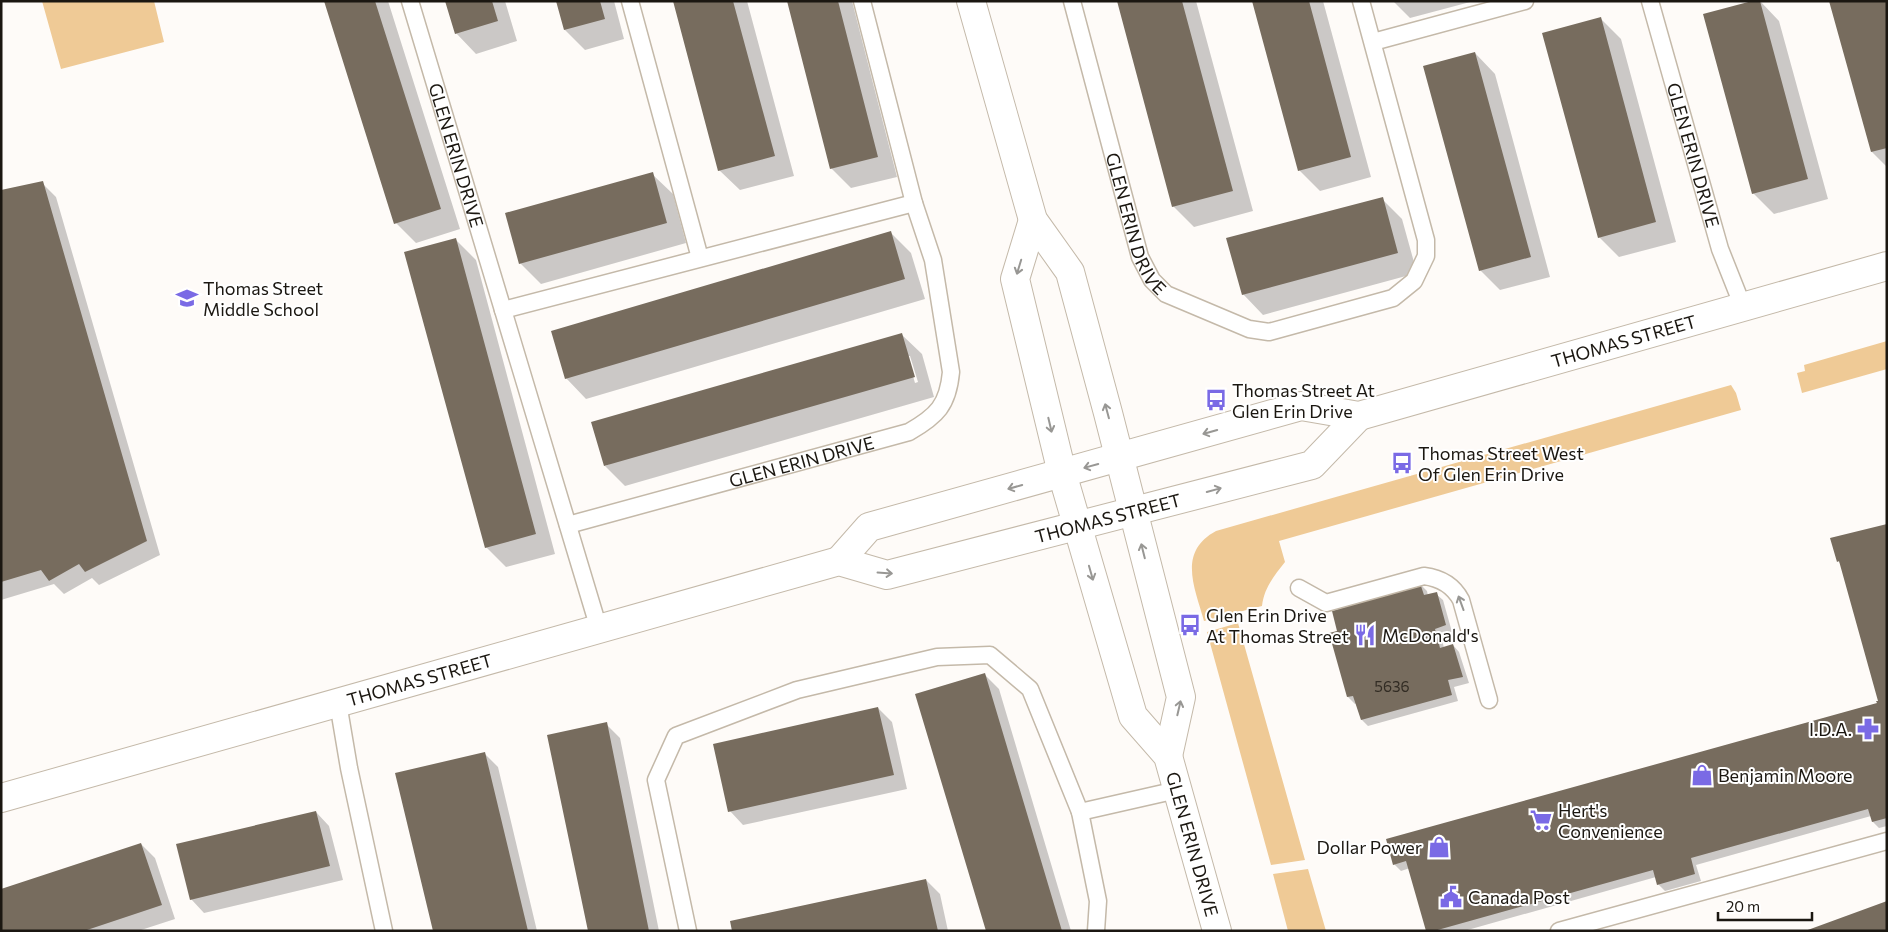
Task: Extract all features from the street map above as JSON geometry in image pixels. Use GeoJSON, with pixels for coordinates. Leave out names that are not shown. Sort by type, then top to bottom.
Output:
{"type":"FeatureCollection","features":[{"type":"Feature","properties":{"kind":"street","name":"GLEN ERIN DRIVE"},"geometry":{"type":"LineString","coordinates":[[971,1],[1033,220],[1070,272],[1133,511],[1181,697],[1168,756]]}},
{"type":"Feature","properties":{"kind":"street","name":"GLEN ERIN DRIVE"},"geometry":{"type":"LineString","coordinates":[[1033,220],[1015,279],[1062,473],[1133,716],[1168,756],[1217,931]]}},
{"type":"Feature","properties":{"kind":"street","name":"THOMAS STREET"},"geometry":{"type":"LineString","coordinates":[[1,798],[838,561],[869,527],[1301,406],[1359,416],[1887,266]]}},
{"type":"Feature","properties":{"kind":"street","name":"THOMAS STREET"},"geometry":{"type":"LineString","coordinates":[[838,561],[887,575],[1312,465],[1359,416]]}},
{"type":"Feature","properties":{"kind":"lane","name":"GLEN ERIN DRIVE"},"geometry":{"type":"LineString","coordinates":[[410,1],[599,629]]}},
{"type":"Feature","properties":{"kind":"lane"},"geometry":{"type":"LineString","coordinates":[[630,1],[700,258]]}},
{"type":"Feature","properties":{"kind":"lane","name":"GLEN ERIN DRIVE"},"geometry":{"type":"LineString","coordinates":[[568,525],[910,432],[930,420],[942,404],[950,387],[952,372],[932,260],[914,203],[862,1]]}},
{"type":"Feature","properties":{"kind":"lane","name":"GLEN ERIN DRIVE"},"geometry":{"type":"LineString","coordinates":[[1072,1],[1140,256],[1152,280],[1166,294],[1249,329],[1269,332],[1393,298],[1414,281],[1426,256],[1426,240],[1361,1]]}},
{"type":"Feature","properties":{"kind":"lane"},"geometry":{"type":"LineString","coordinates":[[1373,42],[1525,1]]}},
{"type":"Feature","properties":{"kind":"lane","name":"GLEN ERIN DRIVE"},"geometry":{"type":"LineString","coordinates":[[1650,1],[1720,249],[1743,307]]}},
{"type":"Feature","properties":{"kind":"lane"},"geometry":{"type":"LineString","coordinates":[[503,310],[914,203]]}},
{"type":"Feature","properties":{"kind":"lane"},"geometry":{"type":"LineString","coordinates":[[1300,588],[1326,603],[1424,576],[1434,577],[1452,587],[1461,600],[1489,700]]}},
{"type":"Feature","properties":{"kind":"lane"},"geometry":{"type":"LineString","coordinates":[[688,931],[656,780],[676,736],[797,690],[937,657],[990,655],[1030,689],[1080,812],[1098,901],[1096,931]]}},
{"type":"Feature","properties":{"kind":"lane"},"geometry":{"type":"LineString","coordinates":[[338,703],[349,768],[384,931]]}},
{"type":"Feature","properties":{"kind":"lane"},"geometry":{"type":"LineString","coordinates":[[1080,812],[1178,790]]}},
{"type":"Feature","properties":{"kind":"lane"},"geometry":{"type":"LineString","coordinates":[[1559,931],[1887,841]]}},
{"type":"Feature","properties":{"kind":"shaded area"},"geometry":{"type":"Polygon","coordinates":[[[42,1],[154,1],[164,42],[61,69],[42,1]]]}},
{"type":"Feature","properties":{"kind":"shaded area"},"geometry":{"type":"Polygon","coordinates":[[[1887,341],[1887,369],[1802,393],[1797,373],[1805,371],[1804,365],[1887,341]]]}},
{"type":"Feature","properties":{"kind":"shaded area"},"geometry":{"type":"Polygon","coordinates":[[[1731,385],[1736,393],[1741,410],[1279,541],[1285,562],[1267,588],[1262,606],[1204,621],[1194,584],[1193,560],[1196,549],[1216,531],[1731,385]]]}},
{"type":"Feature","properties":{"kind":"shaded area"},"geometry":{"type":"Polygon","coordinates":[[[1238,623],[1305,860],[1271,865],[1207,632],[1238,623]]]}},
{"type":"Feature","properties":{"kind":"shaded area"},"geometry":{"type":"Polygon","coordinates":[[[1308,869],[1326,931],[1288,931],[1273,874],[1308,869]]]}},
{"type":"Feature","properties":{"kind":"building"},"geometry":{"type":"Polygon","coordinates":[[[324,1],[375,1],[441,209],[394,224],[324,1]]]}},
{"type":"Feature","properties":{"kind":"building"},"geometry":{"type":"Polygon","coordinates":[[[445,1],[492,1],[498,21],[455,34],[445,1]]]}},
{"type":"Feature","properties":{"kind":"building"},"geometry":{"type":"Polygon","coordinates":[[[556,1],[600,1],[605,19],[564,30],[556,1]]]}},
{"type":"Feature","properties":{"kind":"building"},"geometry":{"type":"Polygon","coordinates":[[[673,1],[733,1],[775,156],[718,171],[673,1]]]}},
{"type":"Feature","properties":{"kind":"building"},"geometry":{"type":"Polygon","coordinates":[[[787,1],[838,1],[878,157],[830,169],[787,1]]]}},
{"type":"Feature","properties":{"kind":"building"},"geometry":{"type":"Polygon","coordinates":[[[1117,1],[1182,1],[1233,191],[1172,207],[1117,1]]]}},
{"type":"Feature","properties":{"kind":"building"},"geometry":{"type":"Polygon","coordinates":[[[1252,1],[1309,1],[1351,157],[1298,171],[1252,1]]]}},
{"type":"Feature","properties":{"kind":"building"},"geometry":{"type":"Polygon","coordinates":[[[1752,1],[1760,1],[1808,179],[1752,194],[1703,14],[1752,1]]]}},
{"type":"Feature","properties":{"kind":"building"},"geometry":{"type":"Polygon","coordinates":[[[1829,1],[1887,1],[1887,148],[1871,152],[1829,1]]]}},
{"type":"Feature","properties":{"kind":"building"},"geometry":{"type":"Polygon","coordinates":[[[1601,17],[1656,222],[1598,238],[1542,33],[1601,17]]]}},
{"type":"Feature","properties":{"kind":"building"},"geometry":{"type":"Polygon","coordinates":[[[1475,52],[1531,257],[1479,271],[1423,66],[1475,52]]]}},
{"type":"Feature","properties":{"kind":"building"},"geometry":{"type":"Polygon","coordinates":[[[653,172],[667,223],[519,264],[505,213],[653,172]]]}},
{"type":"Feature","properties":{"kind":"building"},"geometry":{"type":"Polygon","coordinates":[[[43,181],[147,541],[85,572],[79,564],[49,581],[41,570],[1,582],[1,190],[43,181]]]}},
{"type":"Feature","properties":{"kind":"building"},"geometry":{"type":"Polygon","coordinates":[[[1383,197],[1398,253],[1242,295],[1226,238],[1383,197]]]}},
{"type":"Feature","properties":{"kind":"building"},"geometry":{"type":"Polygon","coordinates":[[[891,231],[905,279],[565,379],[551,331],[891,231]]]}},
{"type":"Feature","properties":{"kind":"building"},"geometry":{"type":"Polygon","coordinates":[[[456,238],[536,534],[485,548],[404,252],[456,238]]]}},
{"type":"Feature","properties":{"kind":"building"},"geometry":{"type":"Polygon","coordinates":[[[902,333],[915,377],[604,466],[591,422],[902,333]]]}},
{"type":"Feature","properties":{"kind":"building"},"geometry":{"type":"Polygon","coordinates":[[[1887,524],[1887,818],[1872,822],[1868,809],[1691,858],[1695,874],[1657,885],[1653,870],[1434,931],[1426,931],[1406,861],[1393,865],[1386,839],[1877,703],[1839,561],[1837,562],[1830,538],[1887,524]]]}},
{"type":"Feature","properties":{"kind":"building"},"geometry":{"type":"Polygon","coordinates":[[[1420,583],[1424,595],[1437,592],[1446,625],[1435,629],[1440,648],[1453,644],[1463,677],[1448,680],[1452,695],[1361,720],[1353,696],[1347,697],[1329,633],[1337,631],[1332,611],[1348,606],[1347,603],[1420,583]]]}},
{"type":"Feature","properties":{"kind":"building"},"geometry":{"type":"Polygon","coordinates":[[[985,673],[1062,931],[986,931],[915,694],[985,673]]]}},
{"type":"Feature","properties":{"kind":"building"},"geometry":{"type":"Polygon","coordinates":[[[878,707],[894,775],[728,812],[713,744],[878,707]]]}},
{"type":"Feature","properties":{"kind":"building"},"geometry":{"type":"Polygon","coordinates":[[[607,722],[649,931],[588,931],[547,735],[607,722]]]}},
{"type":"Feature","properties":{"kind":"building"},"geometry":{"type":"Polygon","coordinates":[[[485,752],[528,931],[433,931],[395,773],[485,752]]]}},
{"type":"Feature","properties":{"kind":"building"},"geometry":{"type":"Polygon","coordinates":[[[316,811],[330,866],[190,900],[176,844],[316,811]]]}},
{"type":"Feature","properties":{"kind":"building"},"geometry":{"type":"Polygon","coordinates":[[[141,843],[162,905],[84,931],[1,931],[1,889],[141,843]]]}},
{"type":"Feature","properties":{"kind":"building"},"geometry":{"type":"Polygon","coordinates":[[[926,879],[938,931],[732,931],[730,921],[926,879]]]}},
{"type":"Feature","properties":{"kind":"building"},"geometry":{"type":"Polygon","coordinates":[[[1887,901],[1887,931],[1805,931],[1887,901]]]}},
{"type":"Feature","properties":{"kind":"place","name":"Thomas Street Middle School"},"geometry":{"type":"Point","coordinates":[187,298]}},
{"type":"Feature","properties":{"kind":"place","name":"Thomas Street At Glen Erin Drive"},"geometry":{"type":"Point","coordinates":[1216,400]}},
{"type":"Feature","properties":{"kind":"place","name":"Thomas Street West Of Glen Erin Drive"},"geometry":{"type":"Point","coordinates":[1402,463]}},
{"type":"Feature","properties":{"kind":"place","name":"Glen Erin Drive At Thomas Street"},"geometry":{"type":"Point","coordinates":[1190,625]}},
{"type":"Feature","properties":{"kind":"place","name":"McDonald's"},"geometry":{"type":"Point","coordinates":[1365,635]}},
{"type":"Feature","properties":{"kind":"place","name":"I.D.A."},"geometry":{"type":"Point","coordinates":[1868,729]}},
{"type":"Feature","properties":{"kind":"place","name":"Benjamin Moore"},"geometry":{"type":"Point","coordinates":[1702,775]}},
{"type":"Feature","properties":{"kind":"place","name":"Hert's Convenience"},"geometry":{"type":"Point","coordinates":[1541,820]}},
{"type":"Feature","properties":{"kind":"place","name":"Dollar Power"},"geometry":{"type":"Point","coordinates":[1439,847]}},
{"type":"Feature","properties":{"kind":"place","name":"Canada Post"},"geometry":{"type":"Point","coordinates":[1451,897]}}]}
